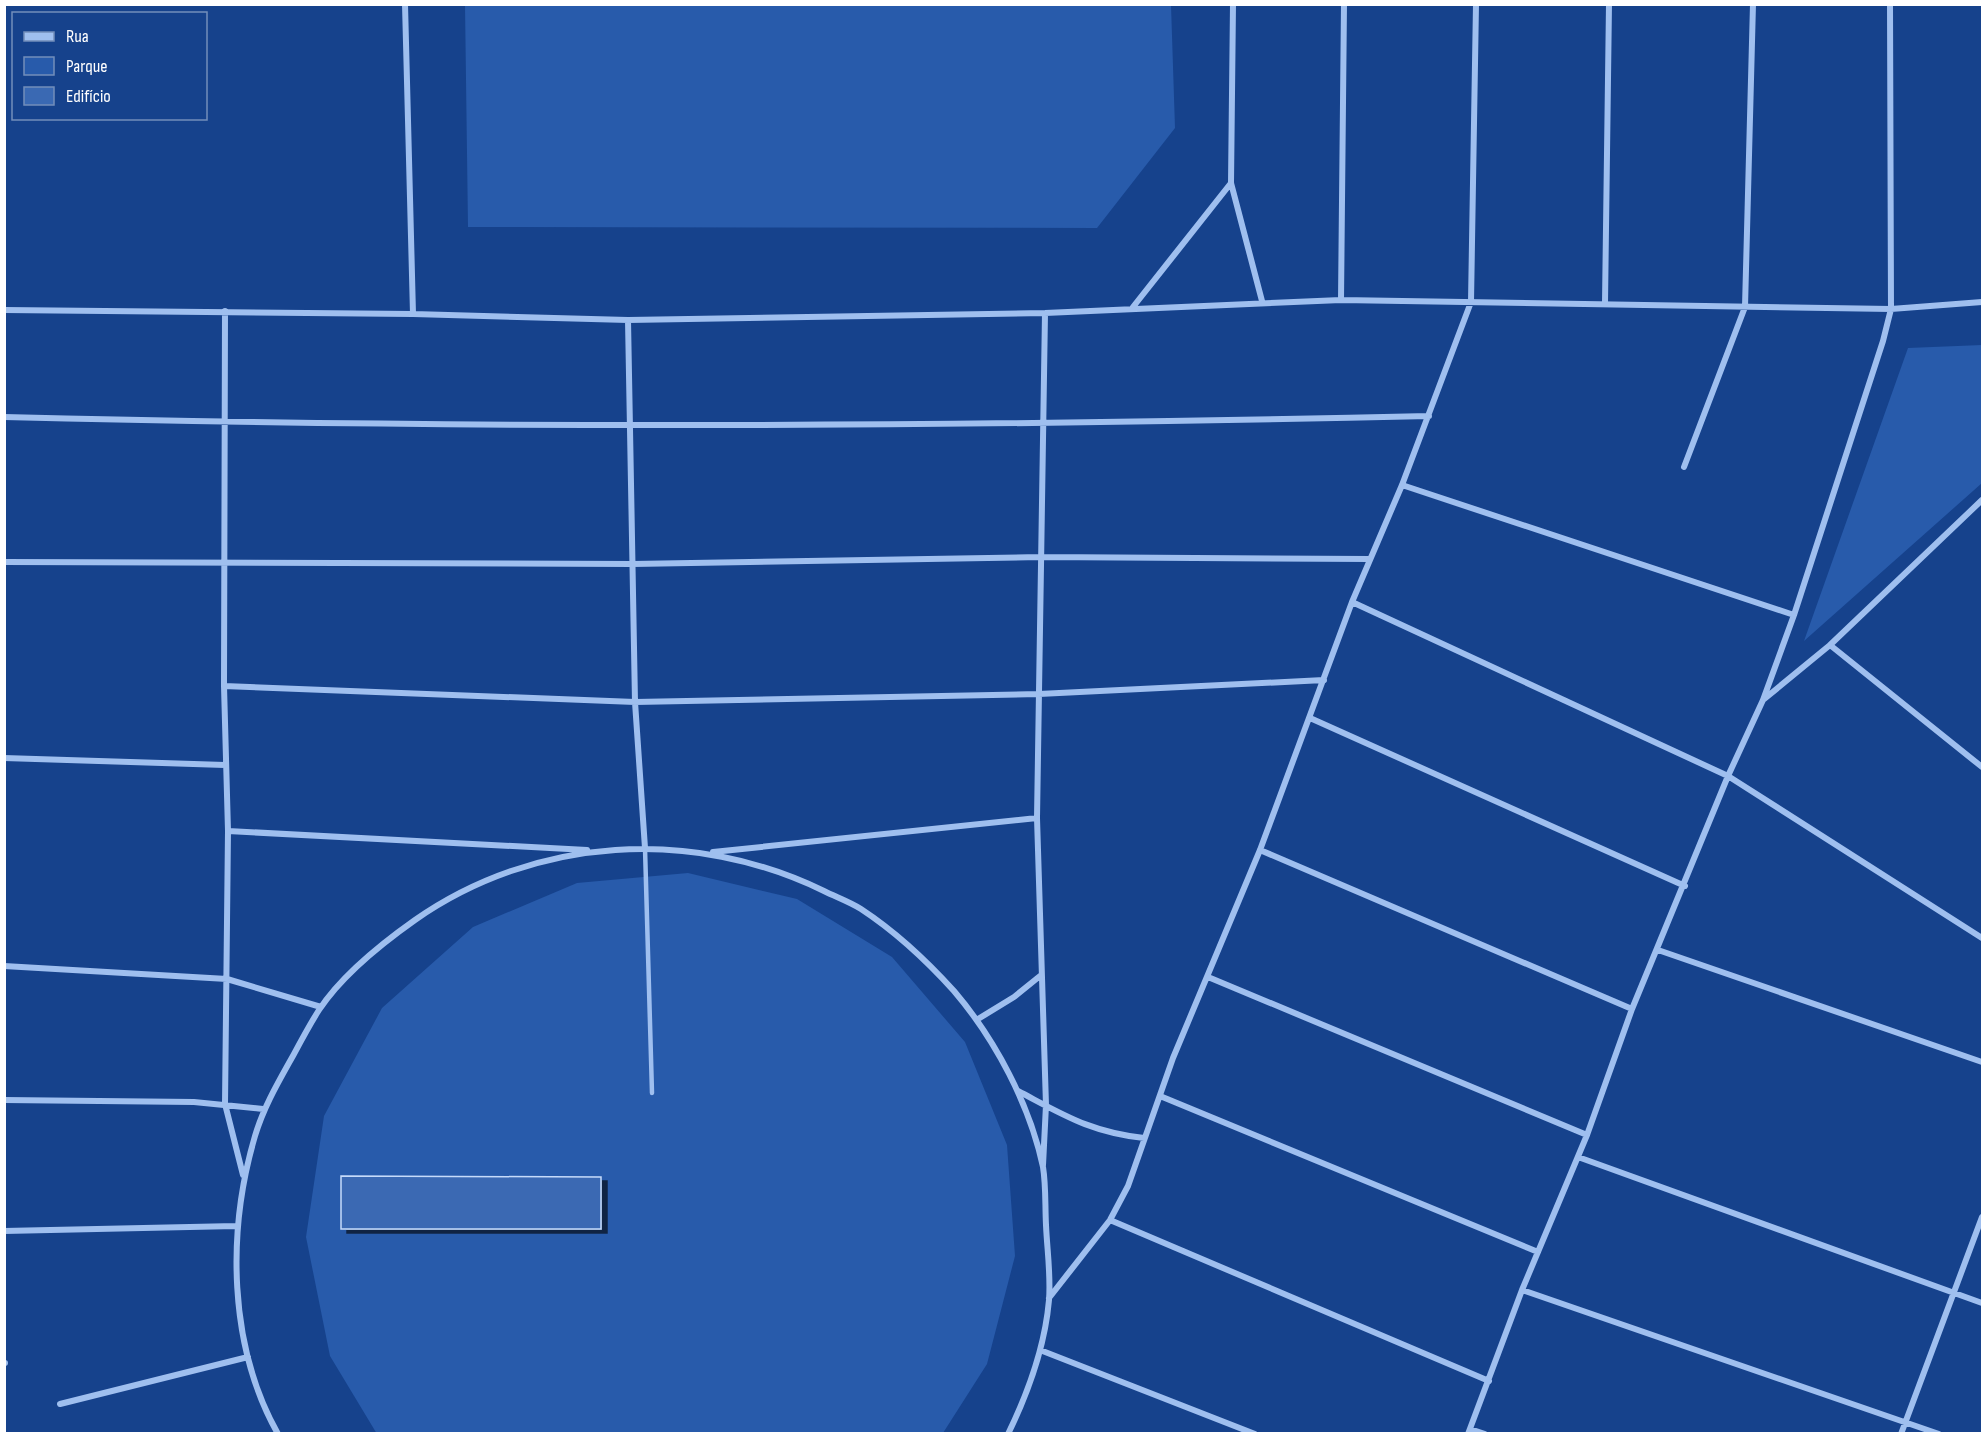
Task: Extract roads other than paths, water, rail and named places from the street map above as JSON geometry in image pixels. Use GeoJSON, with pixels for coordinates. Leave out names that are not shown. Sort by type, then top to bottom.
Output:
{"type":"FeatureCollection","features":[{"type":"Feature","properties":{"kind":"street"},"geometry":{"type":"LineString","coordinates":[[405,4],[413,314]]}},
{"type":"Feature","properties":{"kind":"street"},"geometry":{"type":"LineString","coordinates":[[1341,300],[1344,4]]}},
{"type":"Feature","properties":{"kind":"street"},"geometry":{"type":"LineString","coordinates":[[1049,1298],[1110,1220],[1128,1186],[1173,1058],[1260,850],[1352,602],[1402,485],[1471,302],[1476,4]]}},
{"type":"Feature","properties":{"kind":"street"},"geometry":{"type":"LineString","coordinates":[[1605,303],[1610,4]]}},
{"type":"Feature","properties":{"kind":"street"},"geometry":{"type":"LineString","coordinates":[[1684,468],[1745,307],[1753,4]]}},
{"type":"Feature","properties":{"kind":"street"},"geometry":{"type":"LineString","coordinates":[[1485,1434],[1469,1431],[1522,1290],[1587,1135],[1632,1009],[1728,776],[1763,700],[1794,615],[1883,341],[1891,309],[1890,4]]}},
{"type":"Feature","properties":{"kind":"street"},"geometry":{"type":"LineString","coordinates":[[1232,5],[1231,183],[1262,302]]}},
{"type":"Feature","properties":{"kind":"street"},"geometry":{"type":"LineString","coordinates":[[1133,307],[1231,183]]}},
{"type":"Feature","properties":{"kind":"street"},"geometry":{"type":"LineString","coordinates":[[4,310],[413,314],[628,320],[1045,313],[1133,307],[1341,300],[1891,309],[1983,302]]}},
{"type":"Feature","properties":{"kind":"street"},"geometry":{"type":"LineString","coordinates":[[225,311],[224,686],[228,831],[225,1104],[243,1177]]}},
{"type":"Feature","properties":{"kind":"street"},"geometry":{"type":"LineString","coordinates":[[1008,1434],[1022,1406],[1040,1350],[1049,1298],[1043,1168],[1046,1105],[1040,976],[1037,818],[1045,313]]}},
{"type":"Feature","properties":{"kind":"street"},"geometry":{"type":"LineString","coordinates":[[628,320],[635,702],[645,848]]}},
{"type":"Feature","properties":{"kind":"street"},"geometry":{"type":"LineString","coordinates":[[4,417],[224,423],[1044,425],[1429,416]]}},
{"type":"Feature","properties":{"kind":"street"},"geometry":{"type":"LineString","coordinates":[[1402,485],[1794,615]]}},
{"type":"Feature","properties":{"kind":"street"},"geometry":{"type":"LineString","coordinates":[[1763,700],[1830,645],[1983,500]]}},
{"type":"Feature","properties":{"kind":"street"},"geometry":{"type":"LineString","coordinates":[[4,562],[633,564],[1040,557],[1370,559]]}},
{"type":"Feature","properties":{"kind":"street"},"geometry":{"type":"LineString","coordinates":[[1352,602],[1728,776],[1983,938]]}},
{"type":"Feature","properties":{"kind":"street"},"geometry":{"type":"LineString","coordinates":[[1830,645],[1983,767]]}},
{"type":"Feature","properties":{"kind":"street"},"geometry":{"type":"LineString","coordinates":[[224,686],[635,702],[1039,694],[1324,680]]}},
{"type":"Feature","properties":{"kind":"street"},"geometry":{"type":"LineString","coordinates":[[1310,718],[1684,885]]}},
{"type":"Feature","properties":{"kind":"street"},"geometry":{"type":"LineString","coordinates":[[4,758],[225,765]]}},
{"type":"Feature","properties":{"kind":"street"},"geometry":{"type":"LineString","coordinates":[[228,831],[597,850],[645,848],[706,852],[1037,818]]}},
{"type":"Feature","properties":{"kind":"street"},"geometry":{"type":"LineString","coordinates":[[278,1434],[248,1357],[237,1292],[236,1226],[243,1177],[263,1109],[321,1007],[376,948],[443,901],[517,868],[597,850]]}},
{"type":"Feature","properties":{"kind":"street"},"geometry":{"type":"LineString","coordinates":[[1260,850],[1632,1009]]}},
{"type":"Feature","properties":{"kind":"street"},"geometry":{"type":"LineString","coordinates":[[706,852],[785,872],[859,908],[924,958],[978,1019],[1018,1091],[1043,1168]]}},
{"type":"Feature","properties":{"kind":"street"},"geometry":{"type":"LineString","coordinates":[[1658,950],[1983,1062]]}},
{"type":"Feature","properties":{"kind":"street"},"geometry":{"type":"LineString","coordinates":[[4,966],[227,979],[321,1007]]}},
{"type":"Feature","properties":{"kind":"street"},"geometry":{"type":"LineString","coordinates":[[978,1019],[1014,997],[1040,976]]}},
{"type":"Feature","properties":{"kind":"street"},"geometry":{"type":"LineString","coordinates":[[1208,978],[1587,1135]]}},
{"type":"Feature","properties":{"kind":"street"},"geometry":{"type":"LineString","coordinates":[[1018,1091],[1070,1120],[1094,1129],[1144,1138]]}},
{"type":"Feature","properties":{"kind":"street"},"geometry":{"type":"LineString","coordinates":[[1160,1096],[1538,1252]]}},
{"type":"Feature","properties":{"kind":"street"},"geometry":{"type":"LineString","coordinates":[[4,1100],[225,1104],[263,1109]]}},
{"type":"Feature","properties":{"kind":"street"},"geometry":{"type":"LineString","coordinates":[[1578,1157],[1983,1303]]}},
{"type":"Feature","properties":{"kind":"street"},"geometry":{"type":"LineString","coordinates":[[1901,1434],[1983,1217]]}},
{"type":"Feature","properties":{"kind":"street"},"geometry":{"type":"LineString","coordinates":[[1110,1220],[1489,1381]]}},
{"type":"Feature","properties":{"kind":"street"},"geometry":{"type":"LineString","coordinates":[[4,1231],[236,1226]]}},
{"type":"Feature","properties":{"kind":"street"},"geometry":{"type":"LineString","coordinates":[[1522,1290],[1939,1434]]}},
{"type":"Feature","properties":{"kind":"street"},"geometry":{"type":"LineString","coordinates":[[1040,1350],[1255,1434]]}},
{"type":"Feature","properties":{"kind":"street"},"geometry":{"type":"LineString","coordinates":[[60,1404],[248,1357]]}},
{"type":"Feature","properties":{"kind":"lane"},"geometry":{"type":"LineString","coordinates":[[645,848],[652,1093]]}}]}
